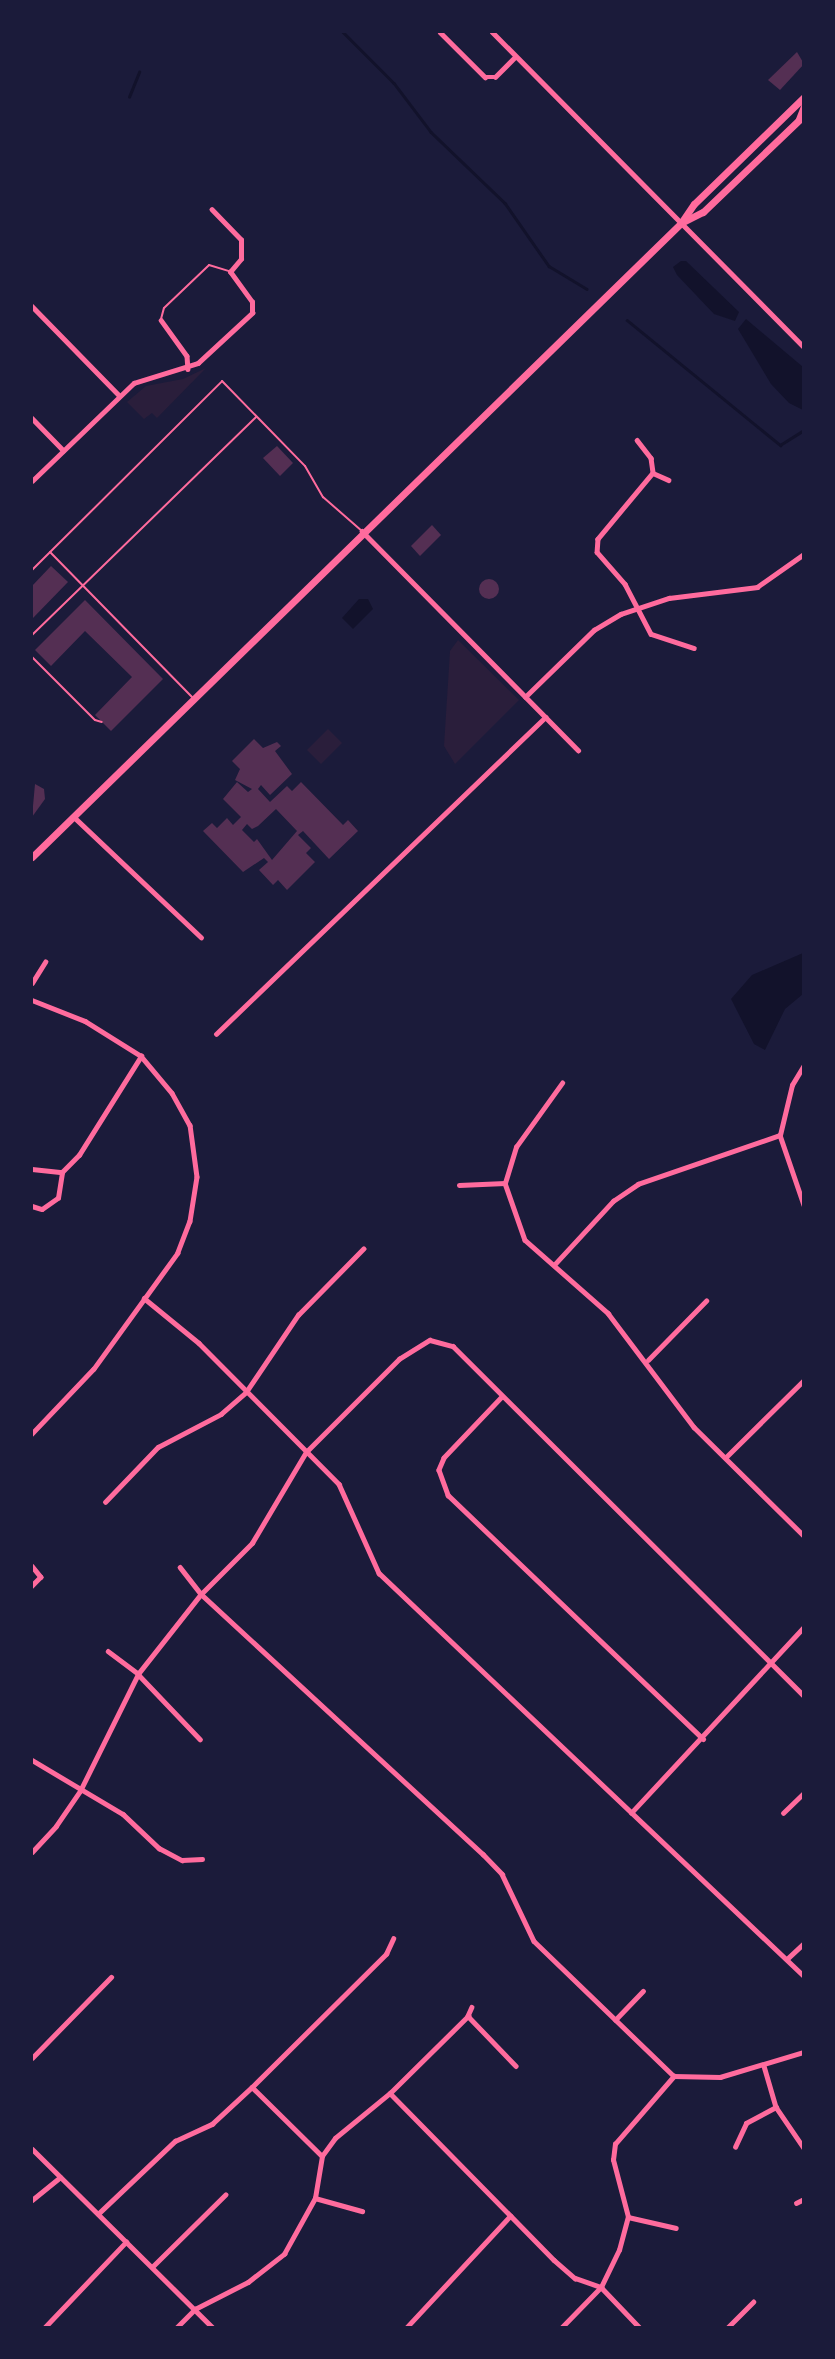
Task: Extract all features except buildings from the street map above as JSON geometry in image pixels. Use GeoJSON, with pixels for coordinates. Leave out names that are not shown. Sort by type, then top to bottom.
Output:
{"type":"FeatureCollection","features":[{"type":"Feature","properties":{"kind":"main road"},"geometry":{"type":"LineString","coordinates":[[32,857],[362,531],[681,223],[694,204],[803,97]]}},
{"type":"Feature","properties":{"kind":"main road"},"geometry":{"type":"LineString","coordinates":[[681,223],[703,212],[801,117],[803,106]]}},
{"type":"Feature","properties":{"kind":"street"},"geometry":{"type":"LineString","coordinates":[[440,32],[485,77],[495,77],[515,57]]}},
{"type":"Feature","properties":{"kind":"street"},"geometry":{"type":"LineString","coordinates":[[492,32],[803,347]]}},
{"type":"Feature","properties":{"kind":"street"},"geometry":{"type":"LineString","coordinates":[[32,481],[119,395],[149,376],[188,369],[207,357],[252,313],[252,302],[230,272],[241,258],[241,240],[212,210]]}},
{"type":"Feature","properties":{"kind":"street"},"geometry":{"type":"LineString","coordinates":[[32,306],[119,395]]}},
{"type":"Feature","properties":{"kind":"street"},"geometry":{"type":"LineString","coordinates":[[161,320],[187,356],[188,369]]}},
{"type":"Feature","properties":{"kind":"street"},"geometry":{"type":"LineString","coordinates":[[32,418],[63,450]]}},
{"type":"Feature","properties":{"kind":"street"},"geometry":{"type":"LineString","coordinates":[[637,440],[651,458],[653,473],[598,540],[596,548],[625,584],[651,634],[694,648]]}},
{"type":"Feature","properties":{"kind":"street"},"geometry":{"type":"LineString","coordinates":[[653,473],[670,480]]}},
{"type":"Feature","properties":{"kind":"street"},"geometry":{"type":"LineString","coordinates":[[362,531],[578,750]]}},
{"type":"Feature","properties":{"kind":"street"},"geometry":{"type":"LineString","coordinates":[[525,697],[594,630],[636,608],[669,598],[757,587],[803,554]]}},
{"type":"Feature","properties":{"kind":"street"},"geometry":{"type":"LineString","coordinates":[[216,1034],[545,717]]}},
{"type":"Feature","properties":{"kind":"street"},"geometry":{"type":"LineString","coordinates":[[74,817],[201,936]]}},
{"type":"Feature","properties":{"kind":"street"},"geometry":{"type":"LineString","coordinates":[[32,984],[45,962]]}},
{"type":"Feature","properties":{"kind":"street"},"geometry":{"type":"LineString","coordinates":[[32,1000],[94,1026],[141,1056],[172,1093],[190,1125],[196,1151],[194,1200],[178,1253],[94,1369],[32,1434]]}},
{"type":"Feature","properties":{"kind":"street"},"geometry":{"type":"LineString","coordinates":[[32,1206],[42,1209],[58,1198],[62,1171],[79,1155],[141,1056]]}},
{"type":"Feature","properties":{"kind":"street"},"geometry":{"type":"LineString","coordinates":[[803,1065],[792,1085],[780,1135],[803,1205]]}},
{"type":"Feature","properties":{"kind":"street"},"geometry":{"type":"LineString","coordinates":[[562,1083],[516,1147],[505,1183],[525,1240],[608,1313],[648,1360],[688,1419],[803,1536]]}},
{"type":"Feature","properties":{"kind":"street"},"geometry":{"type":"LineString","coordinates":[[554,1265],[613,1202],[638,1184],[780,1135]]}},
{"type":"Feature","properties":{"kind":"street"},"geometry":{"type":"LineString","coordinates":[[32,1169],[62,1171]]}},
{"type":"Feature","properties":{"kind":"street"},"geometry":{"type":"LineString","coordinates":[[459,1185],[505,1183]]}},
{"type":"Feature","properties":{"kind":"street"},"geometry":{"type":"LineString","coordinates":[[104,1502],[158,1447],[221,1414],[246,1392],[298,1315],[363,1249]]}},
{"type":"Feature","properties":{"kind":"street"},"geometry":{"type":"LineString","coordinates":[[144,1298],[199,1343],[349,1499],[362,1544],[379,1573],[803,1976]]}},
{"type":"Feature","properties":{"kind":"street"},"geometry":{"type":"LineString","coordinates":[[648,1360],[706,1301]]}},
{"type":"Feature","properties":{"kind":"street"},"geometry":{"type":"LineString","coordinates":[[32,1852],[57,1826],[80,1791],[138,1674],[201,1594],[252,1543],[306,1452],[418,1344],[430,1340],[453,1346],[803,1696]]}},
{"type":"Feature","properties":{"kind":"street"},"geometry":{"type":"LineString","coordinates":[[726,1457],[803,1380]]}},
{"type":"Feature","properties":{"kind":"street"},"geometry":{"type":"LineString","coordinates":[[502,1397],[444,1458],[439,1470],[448,1495],[704,1739]]}},
{"type":"Feature","properties":{"kind":"street"},"geometry":{"type":"LineString","coordinates":[[32,1566],[41,1577],[32,1586]]}},
{"type":"Feature","properties":{"kind":"street"},"geometry":{"type":"LineString","coordinates":[[180,1567],[201,1594],[483,1854],[502,1874],[534,1941],[674,2076],[720,2077],[764,2066],[803,2052]]}},
{"type":"Feature","properties":{"kind":"street"},"geometry":{"type":"LineString","coordinates":[[631,1814],[704,1739],[769,1661],[803,1627]]}},
{"type":"Feature","properties":{"kind":"street"},"geometry":{"type":"LineString","coordinates":[[108,1651],[138,1674],[200,1739]]}},
{"type":"Feature","properties":{"kind":"street"},"geometry":{"type":"LineString","coordinates":[[32,1760],[80,1791],[123,1814],[159,1848],[182,1860],[202,1859]]}},
{"type":"Feature","properties":{"kind":"street"},"geometry":{"type":"LineString","coordinates":[[783,1813],[803,1793]]}},
{"type":"Feature","properties":{"kind":"street"},"geometry":{"type":"LineString","coordinates":[[98,2214],[175,2141],[212,2124],[252,2087],[386,1954],[393,1939]]}},
{"type":"Feature","properties":{"kind":"street"},"geometry":{"type":"LineString","coordinates":[[787,1959],[803,1943]]}},
{"type":"Feature","properties":{"kind":"street"},"geometry":{"type":"LineString","coordinates":[[32,2058],[111,1977]]}},
{"type":"Feature","properties":{"kind":"street"},"geometry":{"type":"LineString","coordinates":[[615,2020],[643,1991]]}},
{"type":"Feature","properties":{"kind":"street"},"geometry":{"type":"LineString","coordinates":[[176,2328],[195,2309],[266,2271],[284,2254],[315,2198],[322,2156],[335,2138],[390,2093],[468,2016],[472,2007]]}},
{"type":"Feature","properties":{"kind":"street"},"geometry":{"type":"LineString","coordinates":[[468,2016],[516,2066]]}},
{"type":"Feature","properties":{"kind":"street"},"geometry":{"type":"LineString","coordinates":[[764,2066],[776,2107],[803,2148]]}},
{"type":"Feature","properties":{"kind":"street"},"geometry":{"type":"LineString","coordinates":[[561,2328],[601,2287],[628,2217],[613,2160],[615,2144],[674,2076]]}},
{"type":"Feature","properties":{"kind":"street"},"geometry":{"type":"LineString","coordinates":[[252,2087],[322,2156]]}},
{"type":"Feature","properties":{"kind":"street"},"geometry":{"type":"LineString","coordinates":[[390,2093],[510,2216],[575,2278],[601,2287],[640,2328]]}},
{"type":"Feature","properties":{"kind":"street"},"geometry":{"type":"LineString","coordinates":[[736,2147],[746,2123],[776,2107]]}},
{"type":"Feature","properties":{"kind":"street"},"geometry":{"type":"LineString","coordinates":[[32,2149],[213,2328]]}},
{"type":"Feature","properties":{"kind":"street"},"geometry":{"type":"LineString","coordinates":[[32,2200],[60,2177]]}},
{"type":"Feature","properties":{"kind":"street"},"geometry":{"type":"LineString","coordinates":[[152,2267],[225,2195]]}},
{"type":"Feature","properties":{"kind":"street"},"geometry":{"type":"LineString","coordinates":[[315,2198],[362,2211]]}},
{"type":"Feature","properties":{"kind":"street"},"geometry":{"type":"LineString","coordinates":[[796,2203],[803,2199]]}},
{"type":"Feature","properties":{"kind":"street"},"geometry":{"type":"LineString","coordinates":[[405,2328],[510,2216]]}},
{"type":"Feature","properties":{"kind":"street"},"geometry":{"type":"LineString","coordinates":[[628,2217],[676,2228]]}},
{"type":"Feature","properties":{"kind":"street"},"geometry":{"type":"LineString","coordinates":[[44,2328],[126,2242]]}},
{"type":"Feature","properties":{"kind":"street"},"geometry":{"type":"LineString","coordinates":[[727,2328],[753,2302]]}},
{"type":"Feature","properties":{"kind":"lane"},"geometry":{"type":"LineString","coordinates":[[161,320],[164,308],[209,265],[230,272]]}},
{"type":"Feature","properties":{"kind":"lane"},"geometry":{"type":"LineString","coordinates":[[32,570],[222,381],[304,466],[323,497],[362,531]]}},
{"type":"Feature","properties":{"kind":"lane"},"geometry":{"type":"LineString","coordinates":[[32,635],[256,416]]}},
{"type":"Feature","properties":{"kind":"lane"},"geometry":{"type":"LineString","coordinates":[[50,552],[194,699]]}},
{"type":"Feature","properties":{"kind":"lane"},"geometry":{"type":"LineString","coordinates":[[32,657],[95,720],[102,722]]}},
{"type":"Feature","properties":{"kind":"shaded area"},"geometry":{"type":"Polygon","coordinates":[[[686,261],[739,312],[735,321],[714,314],[677,275],[673,267],[686,261]]]}},
{"type":"Feature","properties":{"kind":"shaded area"},"geometry":{"type":"Polygon","coordinates":[[[746,319],[803,367],[803,410],[789,403],[771,384],[738,329],[746,319]]]}},
{"type":"Feature","properties":{"kind":"shaded area"},"geometry":{"type":"Polygon","coordinates":[[[206,368],[157,418],[152,413],[144,419],[127,402],[146,386],[183,379],[206,368]]]}},
{"type":"Feature","properties":{"kind":"shaded area"},"geometry":{"type":"Polygon","coordinates":[[[359,599],[368,599],[373,609],[353,629],[342,618],[359,599]]]}},
{"type":"Feature","properties":{"kind":"shaded area"},"geometry":{"type":"Polygon","coordinates":[[[458,640],[519,700],[455,764],[444,746],[450,651],[458,640]]]}},
{"type":"Feature","properties":{"kind":"shaded area"},"geometry":{"type":"Polygon","coordinates":[[[328,729],[342,743],[321,764],[307,750],[328,729]]]}},
{"type":"Feature","properties":{"kind":"shaded area"},"geometry":{"type":"Polygon","coordinates":[[[803,953],[803,994],[785,1009],[765,1050],[754,1044],[731,999],[752,975],[803,953]]]}},
{"type":"Feature","properties":{"kind":"waterway"},"geometry":{"type":"LineString","coordinates":[[343,32],[394,83],[431,132],[505,203],[549,266],[587,289]]}},
{"type":"Feature","properties":{"kind":"waterway"},"geometry":{"type":"LineString","coordinates":[[129,97],[139,72]]}},
{"type":"Feature","properties":{"kind":"waterway"},"geometry":{"type":"LineString","coordinates":[[627,320],[780,445],[804,430]]}}]}
